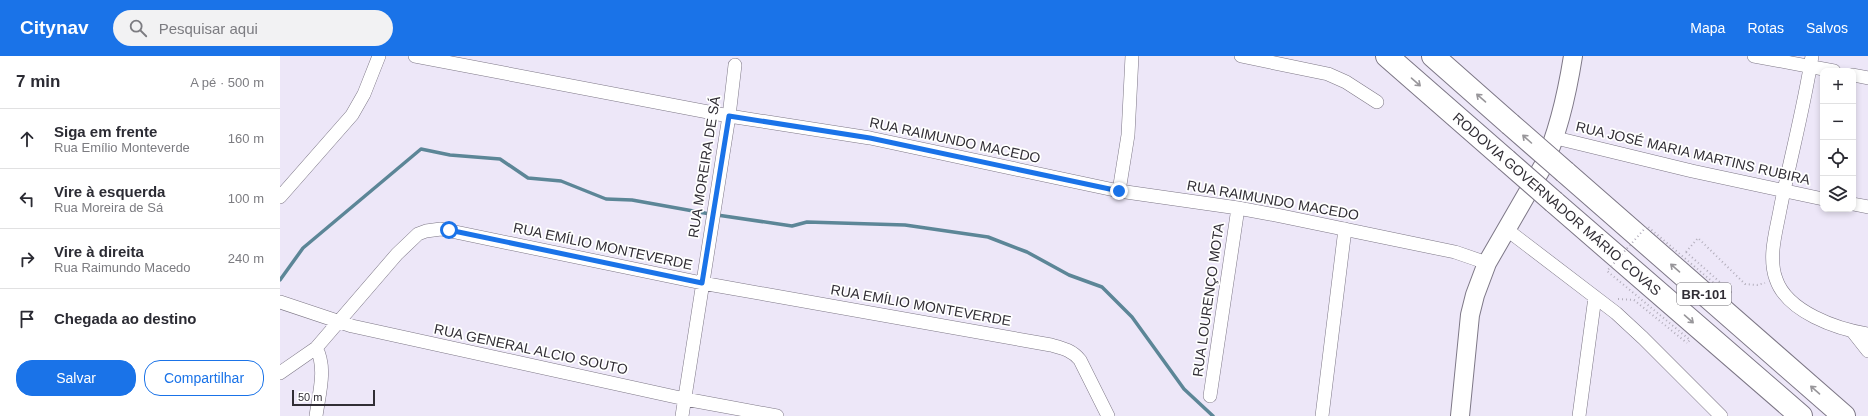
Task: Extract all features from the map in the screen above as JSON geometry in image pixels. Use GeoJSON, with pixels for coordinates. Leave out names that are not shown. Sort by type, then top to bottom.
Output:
{"type":"FeatureCollection","features":[{"type":"Feature","properties":{"kind":"highway","name":"RODOVIA GOVERNADOR MÁRIO COVAS"},"geometry":{"type":"LineString","coordinates":[[1387,56],[1801,416]]}},
{"type":"Feature","properties":{"kind":"highway","name":"RODOVIA GOVERNADOR MÁRIO COVAS"},"geometry":{"type":"LineString","coordinates":[[1433,56],[1844,416]]}},
{"type":"Feature","properties":{"kind":"street"},"geometry":{"type":"LineString","coordinates":[[280,197],[352,115],[364,94],[379,56]]}},
{"type":"Feature","properties":{"kind":"street","name":"RUA RAIMUNDO MACEDO"},"geometry":{"type":"LineString","coordinates":[[415,56],[729,116],[870,138],[1119,191],[1238,208],[1455,252],[1487,263]]}},
{"type":"Feature","properties":{"kind":"street"},"geometry":{"type":"LineString","coordinates":[[1119,191],[1128,134],[1132,56]]}},
{"type":"Feature","properties":{"kind":"street"},"geometry":{"type":"LineString","coordinates":[[1241,56],[1328,74],[1346,82],[1377,102]]}},
{"type":"Feature","properties":{"kind":"street"},"geometry":{"type":"LineString","coordinates":[[1460,416],[1470,315],[1487,263],[1543,166],[1556,138],[1573,56]]}},
{"type":"Feature","properties":{"kind":"street"},"geometry":{"type":"LineString","coordinates":[[1754,56],[1811,61],[1827,68]]}},
{"type":"Feature","properties":{"kind":"street"},"geometry":{"type":"LineString","coordinates":[[1811,61],[1773,248],[1772,267],[1776,281],[1784,293],[1796,306],[1811,316],[1853,332],[1868,334]]}},
{"type":"Feature","properties":{"kind":"street","name":"RUA MOREIRA DE SÁ"},"geometry":{"type":"LineString","coordinates":[[682,416],[711,232],[715,196],[729,116],[735,65]]}},
{"type":"Feature","properties":{"kind":"street"},"geometry":{"type":"LineString","coordinates":[[1856,76],[1868,78]]}},
{"type":"Feature","properties":{"kind":"street","name":"RUA JOSÉ MARIA MARTINS RUBIRA"},"geometry":{"type":"LineString","coordinates":[[1556,138],[1610,152],[1820,198]]}},
{"type":"Feature","properties":{"kind":"street"},"geometry":{"type":"LineString","coordinates":[[1856,205],[1868,207]]}},
{"type":"Feature","properties":{"kind":"street","name":"RUA LOURENÇO MOTA"},"geometry":{"type":"LineString","coordinates":[[1210,396],[1238,208]]}},
{"type":"Feature","properties":{"kind":"street","name":"RUA EMÍLIO MONTEVERDE"},"geometry":{"type":"LineString","coordinates":[[280,372],[316,348],[397,254],[418,234],[426,231],[441,229],[702,283],[1051,345],[1066,349],[1076,355],[1080,360],[1108,416]]}},
{"type":"Feature","properties":{"kind":"street"},"geometry":{"type":"LineString","coordinates":[[1322,416],[1344,229]]}},
{"type":"Feature","properties":{"kind":"street"},"geometry":{"type":"LineString","coordinates":[[1506,229],[1595,296],[1643,338],[1721,416]]}},
{"type":"Feature","properties":{"kind":"street"},"geometry":{"type":"LineString","coordinates":[[1579,416],[1595,296]]}},
{"type":"Feature","properties":{"kind":"street","name":"RUA GENERAL ALCIO SOUTO"},"geometry":{"type":"LineString","coordinates":[[280,302],[339,322],[685,399],[777,416]]}},
{"type":"Feature","properties":{"kind":"street"},"geometry":{"type":"LineString","coordinates":[[1853,332],[1868,351]]}},
{"type":"Feature","properties":{"kind":"street"},"geometry":{"type":"LineString","coordinates":[[316,348],[322,358],[316,416]]}},
{"type":"Feature","properties":{"kind":"path"},"geometry":{"type":"LineString","coordinates":[[1595,296],[1634,300],[1687,343],[1690,340],[1608,271],[1647,226],[1728,295],[1732,292],[1686,252],[1698,238],[1745,284],[1757,285],[1776,281]]}},
{"type":"Feature","properties":{"kind":"waterway"},"geometry":{"type":"LineString","coordinates":[[280,280],[303,248],[421,149],[450,155],[500,159],[528,178],[561,181],[606,199],[632,200],[710,214]]}},
{"type":"Feature","properties":{"kind":"waterway"},"geometry":{"type":"LineString","coordinates":[[717,215],[792,226],[807,222],[905,225],[988,237],[1027,252],[1069,275],[1102,287],[1132,317],[1184,389],[1213,416]]}},
{"type":"Feature","properties":{"kind":"route"},"geometry":{"type":"LineString","coordinates":[[449,230],[702,283],[729,116],[870,138],[1119,191]]}}]}
